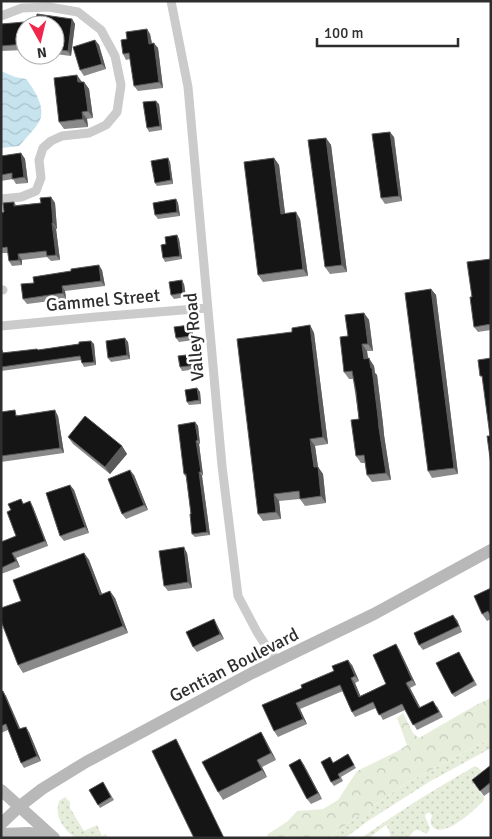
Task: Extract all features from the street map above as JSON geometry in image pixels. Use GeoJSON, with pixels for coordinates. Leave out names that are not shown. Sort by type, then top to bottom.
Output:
{"type":"FeatureCollection","features":[{"type":"Feature","properties":{"kind":"main road","name":"Gentian Boulevard"},"geometry":{"type":"LineString","coordinates":[[1,824],[42,789],[86,762],[277,660],[374,614],[491,550]]}},
{"type":"Feature","properties":{"kind":"main road"},"geometry":{"type":"LineString","coordinates":[[1,790],[53,837]]}},
{"type":"Feature","properties":{"kind":"main road"},"geometry":{"type":"LineString","coordinates":[[1,834],[29,832],[53,837]]}},
{"type":"Feature","properties":{"kind":"street","name":"Valley Road"},"geometry":{"type":"LineString","coordinates":[[171,1],[188,87],[222,466],[238,596],[257,632],[277,660]]}},
{"type":"Feature","properties":{"kind":"street"},"geometry":{"type":"LineString","coordinates":[[1,16],[22,8],[49,7],[78,12],[101,30],[115,56],[122,85],[117,112],[106,126],[89,132],[62,136],[51,141],[44,148],[40,160],[41,178],[36,191],[21,197],[1,199]]}},
{"type":"Feature","properties":{"kind":"street","name":"Gammel Street"},"geometry":{"type":"LineString","coordinates":[[1,326],[207,308]]}},
{"type":"Feature","properties":{"kind":"green space"},"geometry":{"type":"Polygon","coordinates":[[[491,698],[491,738],[405,784],[327,838],[266,838],[268,834],[288,821],[297,811],[323,809],[338,800],[357,771],[407,745],[397,718],[403,713],[413,733],[419,738],[491,698]]]}},
{"type":"Feature","properties":{"kind":"green space"},"geometry":{"type":"Polygon","coordinates":[[[491,738],[491,748],[429,782],[345,838],[327,838],[405,784],[491,738]]]}},
{"type":"Feature","properties":{"kind":"green space"},"geometry":{"type":"Polygon","coordinates":[[[475,766],[484,773],[474,784],[484,797],[484,800],[460,821],[452,826],[438,830],[432,826],[432,816],[430,813],[427,813],[425,816],[430,829],[427,834],[416,830],[412,832],[409,838],[391,838],[386,825],[369,838],[361,838],[417,800],[475,766]]]}},
{"type":"Feature","properties":{"kind":"green space"},"geometry":{"type":"Polygon","coordinates":[[[65,797],[70,802],[70,808],[84,831],[97,825],[102,836],[106,834],[108,838],[78,838],[68,832],[60,821],[58,812],[59,801],[65,797]]]}},
{"type":"Feature","properties":{"kind":"water"},"geometry":{"type":"Polygon","coordinates":[[[1,71],[26,79],[41,105],[39,122],[19,146],[1,148],[1,71]]]}},
{"type":"Feature","properties":{"kind":"building"},"geometry":{"type":"Polygon","coordinates":[[[65,18],[72,19],[68,51],[65,51],[65,18]]]}},
{"type":"Feature","properties":{"kind":"building"},"geometry":{"type":"Polygon","coordinates":[[[15,23],[15,45],[1,46],[1,24],[15,23]]]}},
{"type":"Feature","properties":{"kind":"building"},"geometry":{"type":"Polygon","coordinates":[[[147,29],[149,44],[154,43],[159,82],[134,86],[129,53],[123,54],[121,40],[127,39],[126,32],[147,29]]]}},
{"type":"Feature","properties":{"kind":"building"},"geometry":{"type":"Polygon","coordinates":[[[95,40],[102,64],[80,70],[73,47],[95,40]]]}},
{"type":"Feature","properties":{"kind":"building"},"geometry":{"type":"Polygon","coordinates":[[[77,75],[78,82],[84,82],[88,111],[82,112],[83,119],[59,122],[54,78],[77,75]]]}},
{"type":"Feature","properties":{"kind":"building"},"geometry":{"type":"Polygon","coordinates":[[[156,101],[160,126],[147,128],[143,102],[156,101]]]}},
{"type":"Feature","properties":{"kind":"building"},"geometry":{"type":"Polygon","coordinates":[[[390,132],[399,196],[381,198],[372,134],[390,132]]]}},
{"type":"Feature","properties":{"kind":"building"},"geometry":{"type":"Polygon","coordinates":[[[326,138],[342,265],[325,267],[308,140],[326,138]]]}},
{"type":"Feature","properties":{"kind":"building"},"geometry":{"type":"Polygon","coordinates":[[[21,153],[24,177],[12,179],[12,173],[1,175],[1,156],[21,153]]]}},
{"type":"Feature","properties":{"kind":"building"},"geometry":{"type":"Polygon","coordinates":[[[168,158],[171,180],[155,183],[151,161],[168,158]]]}},
{"type":"Feature","properties":{"kind":"building"},"geometry":{"type":"Polygon","coordinates":[[[274,158],[281,214],[296,212],[303,269],[258,275],[244,162],[274,158]]]}},
{"type":"Feature","properties":{"kind":"building"},"geometry":{"type":"Polygon","coordinates":[[[51,197],[56,255],[47,256],[46,251],[18,254],[19,260],[9,261],[7,247],[1,248],[1,213],[4,212],[3,203],[14,202],[14,206],[41,203],[40,198],[51,197]]]}},
{"type":"Feature","properties":{"kind":"building"},"geometry":{"type":"Polygon","coordinates":[[[176,199],[177,212],[155,215],[153,203],[176,199]]]}},
{"type":"Feature","properties":{"kind":"building"},"geometry":{"type":"Polygon","coordinates":[[[177,235],[180,256],[163,258],[161,245],[166,244],[165,237],[177,235]]]}},
{"type":"Feature","properties":{"kind":"building"},"geometry":{"type":"Polygon","coordinates":[[[491,259],[491,324],[474,327],[467,262],[491,259]]]}},
{"type":"Feature","properties":{"kind":"building"},"geometry":{"type":"Polygon","coordinates":[[[99,265],[101,281],[62,286],[63,293],[23,299],[21,284],[34,283],[33,277],[99,265]]]}},
{"type":"Feature","properties":{"kind":"building"},"geometry":{"type":"Polygon","coordinates":[[[182,280],[183,293],[171,295],[169,282],[182,280]]]}},
{"type":"Feature","properties":{"kind":"building"},"geometry":{"type":"Polygon","coordinates":[[[431,289],[454,468],[428,471],[405,293],[431,289]]]}},
{"type":"Feature","properties":{"kind":"building"},"geometry":{"type":"Polygon","coordinates":[[[364,313],[368,344],[362,344],[364,359],[369,358],[372,368],[386,473],[367,475],[364,455],[356,456],[351,420],[359,419],[356,392],[352,371],[344,372],[340,337],[348,336],[345,315],[364,313]]]}},
{"type":"Feature","properties":{"kind":"building"},"geometry":{"type":"Polygon","coordinates":[[[190,325],[192,336],[176,338],[174,327],[190,325]]]}},
{"type":"Feature","properties":{"kind":"building"},"geometry":{"type":"Polygon","coordinates":[[[310,325],[323,437],[310,439],[314,467],[318,467],[321,496],[300,499],[299,491],[274,494],[276,512],[258,514],[237,339],[292,332],[292,328],[310,325]]]}},
{"type":"Feature","properties":{"kind":"building"},"geometry":{"type":"Polygon","coordinates":[[[125,338],[127,355],[108,358],[106,341],[125,338]]]}},
{"type":"Feature","properties":{"kind":"building"},"geometry":{"type":"Polygon","coordinates":[[[91,341],[94,362],[82,363],[80,356],[1,367],[2,350],[2,353],[38,350],[91,341]]]}},
{"type":"Feature","properties":{"kind":"building"},"geometry":{"type":"Polygon","coordinates":[[[194,354],[196,365],[180,367],[178,356],[194,354]]]}},
{"type":"Feature","properties":{"kind":"building"},"geometry":{"type":"Polygon","coordinates":[[[491,358],[491,465],[487,436],[490,436],[478,360],[491,358]]]}},
{"type":"Feature","properties":{"kind":"building"},"geometry":{"type":"Polygon","coordinates":[[[197,388],[199,400],[187,402],[185,390],[197,388]]]}},
{"type":"Feature","properties":{"kind":"building"},"geometry":{"type":"Polygon","coordinates":[[[15,410],[16,416],[55,410],[60,448],[1,456],[1,412],[15,410]]]}},
{"type":"Feature","properties":{"kind":"building"},"geometry":{"type":"Polygon","coordinates":[[[85,416],[122,446],[105,467],[68,437],[85,416]]]}},
{"type":"Feature","properties":{"kind":"building"},"geometry":{"type":"Polygon","coordinates":[[[195,422],[207,532],[192,534],[186,474],[184,474],[178,425],[195,422]]]}},
{"type":"Feature","properties":{"kind":"building"},"geometry":{"type":"Polygon","coordinates":[[[130,470],[144,505],[122,514],[108,479],[130,470]]]}},
{"type":"Feature","properties":{"kind":"building"},"geometry":{"type":"Polygon","coordinates":[[[70,485],[85,527],[60,536],[46,493],[70,485]]]}},
{"type":"Feature","properties":{"kind":"building"},"geometry":{"type":"Polygon","coordinates":[[[21,499],[23,504],[30,501],[45,541],[12,553],[16,561],[1,568],[1,542],[16,536],[7,512],[11,510],[8,504],[21,499]]]}},
{"type":"Feature","properties":{"kind":"building"},"geometry":{"type":"Polygon","coordinates":[[[184,547],[188,582],[164,586],[159,551],[184,547]]]}},
{"type":"Feature","properties":{"kind":"building"},"geometry":{"type":"Polygon","coordinates":[[[84,553],[100,595],[110,591],[123,626],[18,665],[1,621],[1,608],[21,601],[13,580],[84,553]]]}},
{"type":"Feature","properties":{"kind":"building"},"geometry":{"type":"Polygon","coordinates":[[[491,588],[491,617],[488,611],[482,614],[474,596],[491,588]]]}},
{"type":"Feature","properties":{"kind":"building"},"geometry":{"type":"Polygon","coordinates":[[[453,615],[459,626],[419,645],[414,633],[453,615]]]}},
{"type":"Feature","properties":{"kind":"building"},"geometry":{"type":"Polygon","coordinates":[[[214,619],[220,634],[193,647],[186,632],[214,619]]]}},
{"type":"Feature","properties":{"kind":"building"},"geometry":{"type":"Polygon","coordinates":[[[396,644],[412,680],[406,683],[419,708],[433,701],[439,712],[413,725],[402,704],[379,715],[373,702],[352,712],[340,685],[296,703],[303,719],[274,731],[262,705],[302,688],[301,685],[334,671],[332,666],[348,660],[355,676],[351,678],[359,697],[386,684],[373,655],[396,644]]]}},
{"type":"Feature","properties":{"kind":"building"},"geometry":{"type":"Polygon","coordinates":[[[459,652],[474,681],[452,694],[436,663],[459,652]]]}},
{"type":"Feature","properties":{"kind":"building"},"geometry":{"type":"Polygon","coordinates":[[[1,691],[3,691],[19,729],[26,727],[37,756],[21,763],[6,724],[1,726],[1,691]]]}},
{"type":"Feature","properties":{"kind":"building"},"geometry":{"type":"Polygon","coordinates":[[[261,732],[271,753],[257,760],[262,770],[218,792],[202,762],[261,732]]]}},
{"type":"Feature","properties":{"kind":"building"},"geometry":{"type":"Polygon","coordinates":[[[176,739],[224,838],[194,838],[152,751],[176,739]]]}},
{"type":"Feature","properties":{"kind":"building"},"geometry":{"type":"Polygon","coordinates":[[[348,754],[354,765],[338,774],[340,778],[331,782],[321,762],[330,757],[333,763],[348,754]]]}},
{"type":"Feature","properties":{"kind":"building"},"geometry":{"type":"Polygon","coordinates":[[[300,759],[318,793],[307,799],[289,765],[300,759]]]}},
{"type":"Feature","properties":{"kind":"building"},"geometry":{"type":"Polygon","coordinates":[[[491,765],[491,782],[480,791],[472,780],[491,765]]]}},
{"type":"Feature","properties":{"kind":"building"},"geometry":{"type":"Polygon","coordinates":[[[103,782],[111,797],[98,805],[89,790],[103,782]]]}}]}
